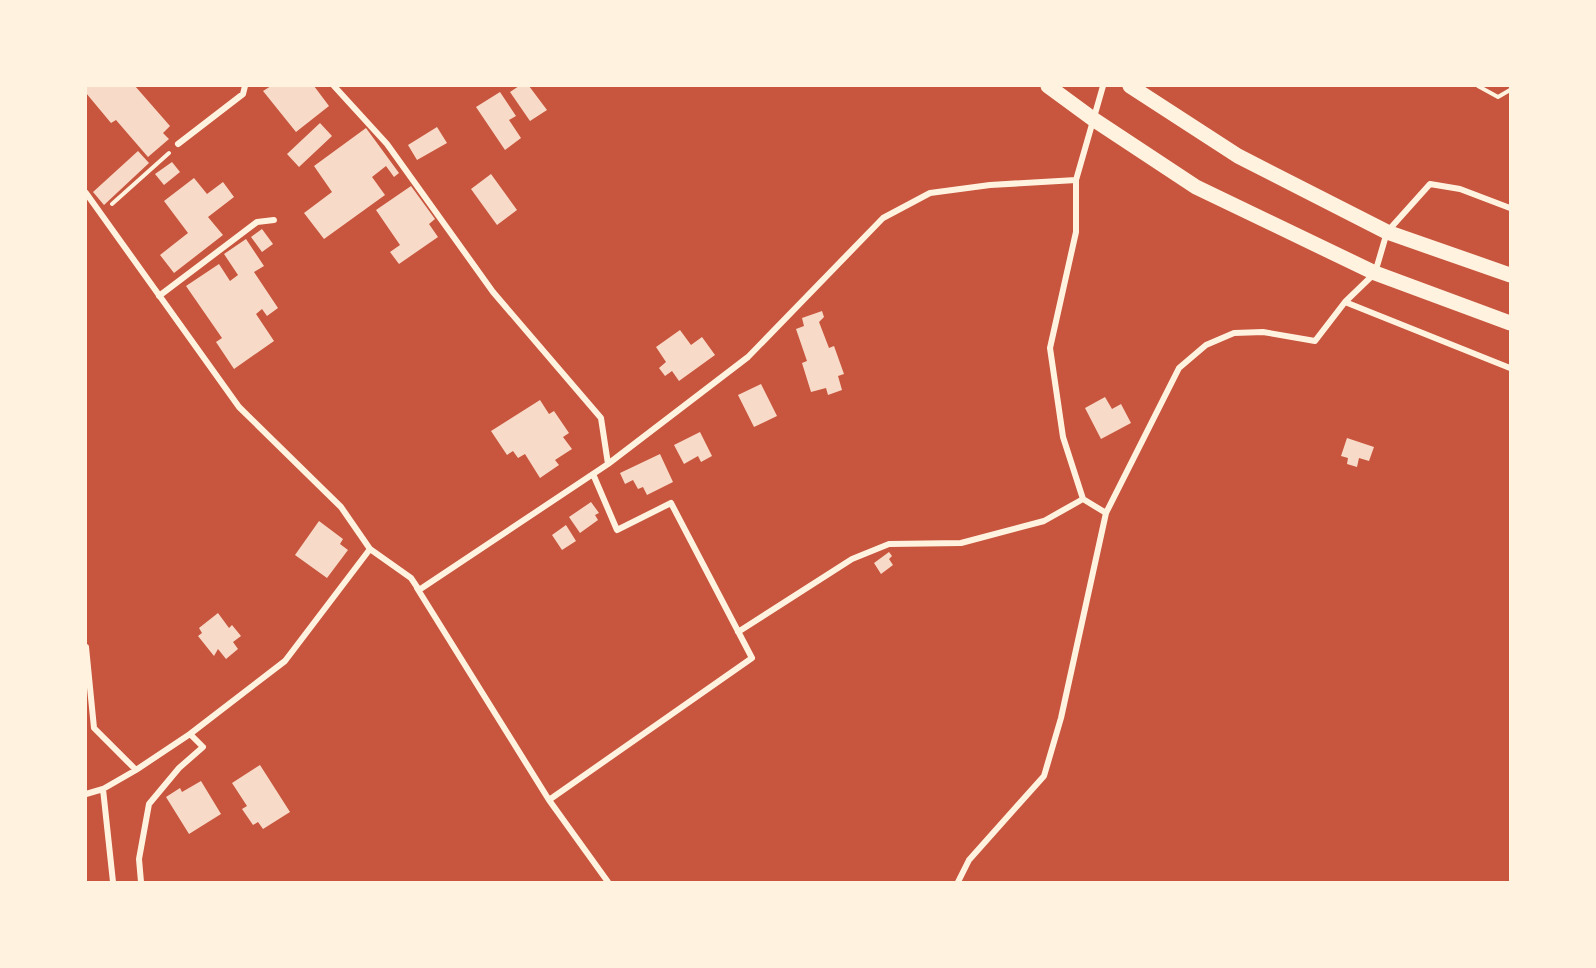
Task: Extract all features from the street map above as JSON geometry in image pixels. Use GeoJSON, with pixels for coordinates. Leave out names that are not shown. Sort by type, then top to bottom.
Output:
{"type":"FeatureCollection","features":[{"type":"Feature","properties":{"kind":"main road"},"geometry":{"type":"LineString","coordinates":[[1048,86],[1093,119],[1196,187],[1375,273],[1510,323]]}},
{"type":"Feature","properties":{"kind":"main road"},"geometry":{"type":"LineString","coordinates":[[1130,86],[1238,156],[1387,231],[1510,275]]}},
{"type":"Feature","properties":{"kind":"street"},"geometry":{"type":"LineString","coordinates":[[178,144],[243,94],[245,86]]}},
{"type":"Feature","properties":{"kind":"street"},"geometry":{"type":"LineString","coordinates":[[334,86],[387,144],[494,292],[601,418],[608,464]]}},
{"type":"Feature","properties":{"kind":"street"},"geometry":{"type":"LineString","coordinates":[[1103,86],[1076,180],[1076,232],[1050,348],[1063,437],[1083,499],[1106,513]]}},
{"type":"Feature","properties":{"kind":"street"},"geometry":{"type":"LineString","coordinates":[[411,578],[418,590],[608,464],[748,357],[883,218],[930,193],[990,185],[1076,180]]}},
{"type":"Feature","properties":{"kind":"street"},"geometry":{"type":"LineString","coordinates":[[958,882],[969,860],[1044,776],[1061,718],[1106,513],[1179,368],[1206,345],[1234,333],[1263,332],[1315,341],[1345,302],[1375,273],[1387,231],[1430,184],[1460,189],[1510,208]]}},
{"type":"Feature","properties":{"kind":"street"},"geometry":{"type":"LineString","coordinates":[[86,194],[239,407],[341,507],[370,549],[411,578],[549,800],[608,882]]}},
{"type":"Feature","properties":{"kind":"street"},"geometry":{"type":"LineString","coordinates":[[159,296],[257,222],[274,220]]}},
{"type":"Feature","properties":{"kind":"street"},"geometry":{"type":"LineString","coordinates":[[1345,302],[1510,368]]}},
{"type":"Feature","properties":{"kind":"street"},"geometry":{"type":"LineString","coordinates":[[549,800],[752,658],[671,503],[617,530],[593,474]]}},
{"type":"Feature","properties":{"kind":"street"},"geometry":{"type":"LineString","coordinates":[[738,632],[852,559],[889,544],[961,543],[1044,521],[1083,499]]}},
{"type":"Feature","properties":{"kind":"street"},"geometry":{"type":"LineString","coordinates":[[86,794],[103,789],[136,770],[190,734],[285,661],[370,549]]}},
{"type":"Feature","properties":{"kind":"street"},"geometry":{"type":"LineString","coordinates":[[86,647],[94,728],[136,770]]}},
{"type":"Feature","properties":{"kind":"street"},"geometry":{"type":"LineString","coordinates":[[141,882],[140,859],[149,804],[179,768],[203,747],[190,734]]}},
{"type":"Feature","properties":{"kind":"street"},"geometry":{"type":"LineString","coordinates":[[103,789],[113,882]]}},
{"type":"Feature","properties":{"kind":"path"},"geometry":{"type":"LineString","coordinates":[[1478,86],[1498,97],[1510,90]]}},
{"type":"Feature","properties":{"kind":"path"},"geometry":{"type":"LineString","coordinates":[[100,214],[178,144]]}},
{"type":"Feature","properties":{"kind":"building"},"geometry":{"type":"Polygon","coordinates":[[[86,86],[135,86],[170,126],[163,133],[169,139],[148,157],[116,120],[111,123],[86,93],[86,86]]]}},
{"type":"Feature","properties":{"kind":"building"},"geometry":{"type":"Polygon","coordinates":[[[271,86],[314,86],[329,106],[296,132],[263,91],[271,86]]]}},
{"type":"Feature","properties":{"kind":"building"},"geometry":{"type":"Polygon","coordinates":[[[519,86],[529,86],[547,110],[530,121],[510,92],[519,86]]]}},
{"type":"Feature","properties":{"kind":"building"},"geometry":{"type":"Polygon","coordinates":[[[500,92],[516,116],[509,120],[521,138],[505,150],[476,107],[500,92]]]}},
{"type":"Feature","properties":{"kind":"building"},"geometry":{"type":"Polygon","coordinates":[[[320,123],[332,136],[299,167],[287,154],[320,123]]]}},
{"type":"Feature","properties":{"kind":"building"},"geometry":{"type":"Polygon","coordinates":[[[437,127],[447,143],[417,160],[408,145],[437,127]]]}},
{"type":"Feature","properties":{"kind":"building"},"geometry":{"type":"Polygon","coordinates":[[[366,128],[399,173],[394,177],[386,166],[372,177],[385,195],[324,239],[304,213],[332,192],[314,166],[366,128]]]}},
{"type":"Feature","properties":{"kind":"building"},"geometry":{"type":"Polygon","coordinates":[[[138,151],[149,163],[104,205],[93,192],[138,151]]]}},
{"type":"Feature","properties":{"kind":"building"},"geometry":{"type":"Polygon","coordinates":[[[172,162],[180,172],[164,185],[155,174],[172,162]]]}},
{"type":"Feature","properties":{"kind":"building"},"geometry":{"type":"Polygon","coordinates":[[[491,174],[517,210],[497,225],[471,189],[491,174]]]}},
{"type":"Feature","properties":{"kind":"building"},"geometry":{"type":"Polygon","coordinates":[[[194,178],[207,194],[223,182],[234,197],[208,217],[223,235],[174,273],[160,255],[188,233],[164,201],[194,178]]]}},
{"type":"Feature","properties":{"kind":"building"},"geometry":{"type":"Polygon","coordinates":[[[411,186],[435,219],[429,224],[438,237],[399,264],[390,252],[400,245],[376,210],[411,186]]]}},
{"type":"Feature","properties":{"kind":"building"},"geometry":{"type":"Polygon","coordinates":[[[262,229],[273,244],[262,252],[251,237],[262,229]]]}},
{"type":"Feature","properties":{"kind":"building"},"geometry":{"type":"Polygon","coordinates":[[[246,239],[264,266],[254,272],[278,308],[267,316],[262,309],[256,314],[274,341],[234,369],[216,342],[222,338],[186,286],[219,264],[230,281],[238,275],[224,254],[246,239]]]}},
{"type":"Feature","properties":{"kind":"building"},"geometry":{"type":"Polygon","coordinates":[[[822,311],[824,317],[819,322],[829,348],[834,346],[844,374],[838,376],[842,390],[828,395],[826,388],[811,392],[802,363],[807,361],[796,329],[804,326],[802,318],[822,311]]]}},
{"type":"Feature","properties":{"kind":"building"},"geometry":{"type":"Polygon","coordinates":[[[680,330],[691,345],[702,337],[715,355],[679,381],[672,371],[665,376],[659,368],[666,362],[656,347],[680,330]]]}},
{"type":"Feature","properties":{"kind":"building"},"geometry":{"type":"Polygon","coordinates":[[[761,384],[777,416],[754,427],[738,395],[761,384]]]}},
{"type":"Feature","properties":{"kind":"building"},"geometry":{"type":"Polygon","coordinates":[[[1105,397],[1112,409],[1121,404],[1131,423],[1101,439],[1085,408],[1105,397]]]}},
{"type":"Feature","properties":{"kind":"building"},"geometry":{"type":"Polygon","coordinates":[[[540,400],[549,414],[554,411],[569,433],[563,437],[572,449],[555,460],[559,465],[540,478],[525,454],[518,458],[513,451],[507,455],[491,431],[540,400]]]}},
{"type":"Feature","properties":{"kind":"building"},"geometry":{"type":"Polygon","coordinates":[[[700,432],[712,456],[701,462],[698,456],[684,464],[674,445],[700,432]]]}},
{"type":"Feature","properties":{"kind":"building"},"geometry":{"type":"Polygon","coordinates":[[[1347,438],[1374,447],[1369,461],[1359,458],[1357,467],[1347,464],[1348,458],[1341,456],[1347,438]]]}},
{"type":"Feature","properties":{"kind":"building"},"geometry":{"type":"Polygon","coordinates":[[[660,454],[673,482],[647,495],[643,487],[638,489],[633,480],[625,484],[620,473],[660,454]]]}},
{"type":"Feature","properties":{"kind":"building"},"geometry":{"type":"Polygon","coordinates":[[[591,502],[599,513],[595,515],[598,520],[580,533],[569,517],[591,502]]]}},
{"type":"Feature","properties":{"kind":"building"},"geometry":{"type":"Polygon","coordinates":[[[319,521],[343,539],[340,544],[348,550],[327,578],[295,555],[319,521]]]}},
{"type":"Feature","properties":{"kind":"building"},"geometry":{"type":"Polygon","coordinates":[[[566,525],[576,541],[562,550],[552,535],[566,525]]]}},
{"type":"Feature","properties":{"kind":"building"},"geometry":{"type":"Polygon","coordinates":[[[889,552],[892,556],[889,559],[893,565],[881,574],[874,563],[889,552]]]}},
{"type":"Feature","properties":{"kind":"building"},"geometry":{"type":"Polygon","coordinates":[[[218,613],[229,628],[232,625],[241,636],[233,642],[238,649],[226,659],[218,649],[214,656],[198,636],[202,633],[199,628],[218,613]]]}},
{"type":"Feature","properties":{"kind":"building"},"geometry":{"type":"Polygon","coordinates":[[[260,765],[290,812],[263,829],[258,822],[253,825],[242,809],[247,806],[232,783],[260,765]]]}},
{"type":"Feature","properties":{"kind":"building"},"geometry":{"type":"Polygon","coordinates":[[[201,781],[221,814],[189,834],[166,797],[180,788],[182,792],[201,781]]]}}]}
